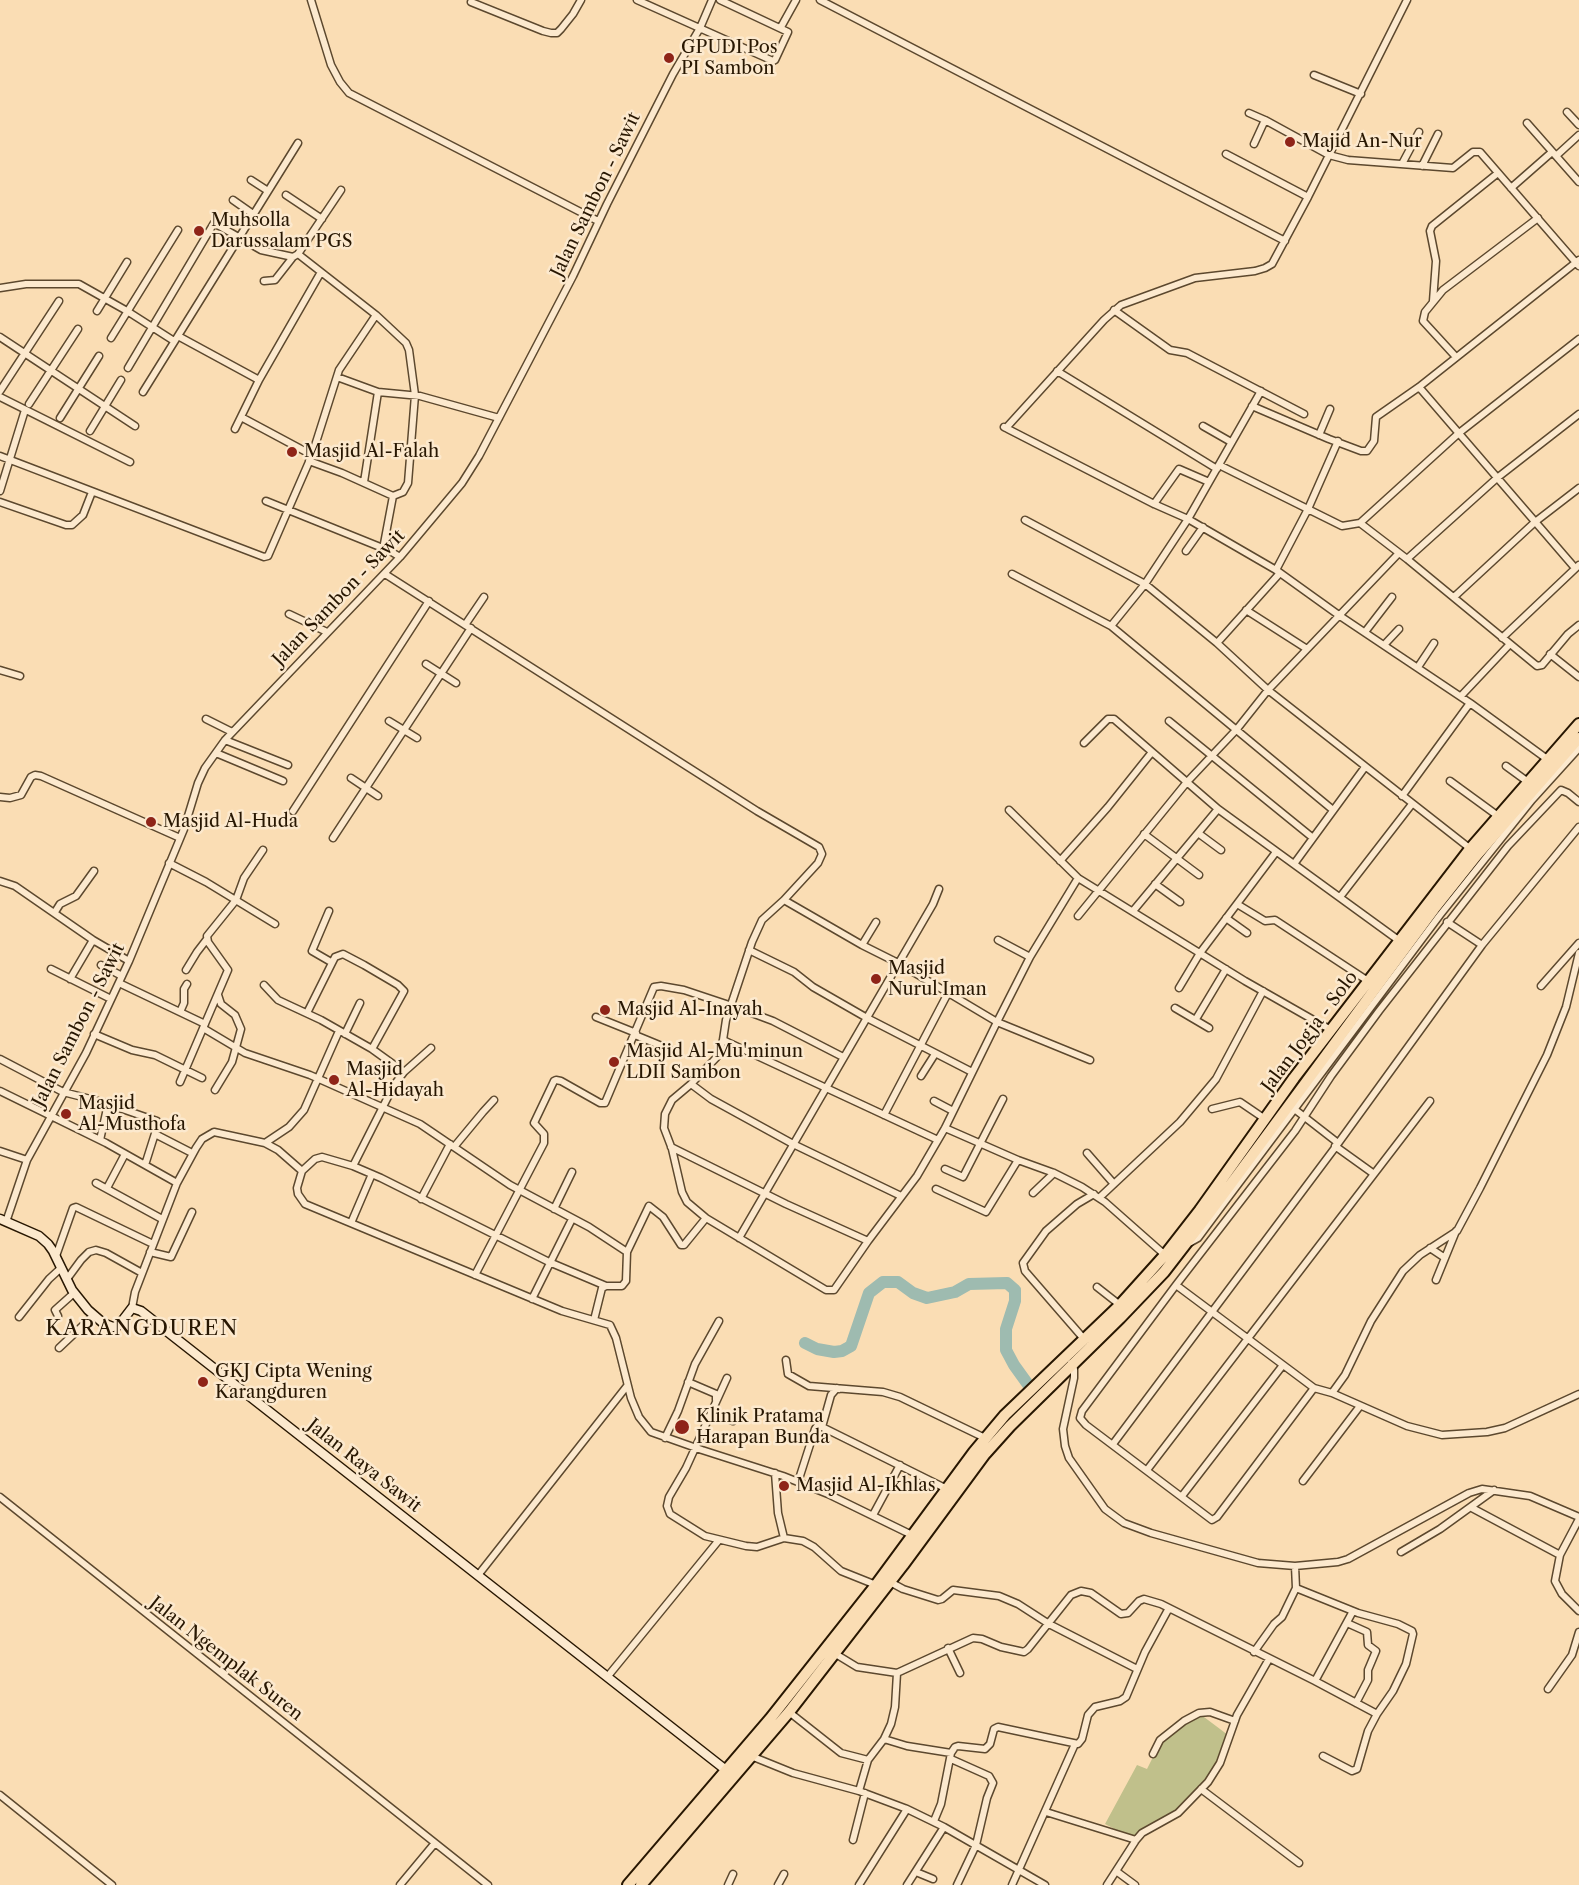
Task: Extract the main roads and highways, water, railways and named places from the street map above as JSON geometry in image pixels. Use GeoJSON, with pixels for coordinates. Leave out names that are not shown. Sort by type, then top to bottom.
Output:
{"type":"FeatureCollection","features":[{"type":"Feature","properties":{"kind":"highway","name":"Jalan Jogja - Solo"},"geometry":{"type":"LineString","coordinates":[[1069,1361],[1164,1272],[1403,943],[1474,852],[1498,816],[1579,724]]}},
{"type":"Feature","properties":{"kind":"highway","name":"Jalan Jogja - Solo"},"geometry":{"type":"LineString","coordinates":[[1474,852],[1546,780],[1579,738]]}},
{"type":"Feature","properties":{"kind":"highway","name":"Jalan Jogja - Solo"},"geometry":{"type":"LineString","coordinates":[[1069,1361],[1084,1339],[1165,1255],[1265,1119],[1287,1104],[1332,1030],[1368,981],[1403,943]]}},
{"type":"Feature","properties":{"kind":"highway"},"geometry":{"type":"LineString","coordinates":[[628,1885],[730,1773],[751,1756],[789,1712],[890,1582],[947,1489],[985,1438],[1005,1415],[1069,1361]]}},
{"type":"Feature","properties":{"kind":"highway"},"geometry":{"type":"LineString","coordinates":[[641,1885],[876,1585],[984,1455],[1069,1361]]}},
{"type":"Feature","properties":{"kind":"waterway"},"geometry":{"type":"LineString","coordinates":[[805,1343],[817,1349],[834,1352],[851,1346],[869,1293],[883,1282],[898,1282],[913,1293],[927,1298],[955,1292],[969,1284],[1007,1283],[1015,1290],[1015,1301],[1006,1329],[1006,1350],[1037,1397]]}},
{"type":"Feature","properties":{"kind":"place","name":"GPUDI Pos PI Sambon"},"geometry":{"type":"Point","coordinates":[669,58]}},
{"type":"Feature","properties":{"kind":"place","name":"Majid An-Nur"},"geometry":{"type":"Point","coordinates":[1290,142]}},
{"type":"Feature","properties":{"kind":"place","name":"Muhsolla Darussalam PGS"},"geometry":{"type":"Point","coordinates":[199,231]}},
{"type":"Feature","properties":{"kind":"place","name":"Masjid Al-Falah"},"geometry":{"type":"Point","coordinates":[292,452]}},
{"type":"Feature","properties":{"kind":"place","name":"Masjid Al-Huda"},"geometry":{"type":"Point","coordinates":[151,822]}},
{"type":"Feature","properties":{"kind":"place","name":"Masjid Nurul Iman"},"geometry":{"type":"Point","coordinates":[876,979]}},
{"type":"Feature","properties":{"kind":"place","name":"Masjid Al-Inayah"},"geometry":{"type":"Point","coordinates":[605,1010]}},
{"type":"Feature","properties":{"kind":"place","name":"Masjid Al-Mu'minun LDII Sambon"},"geometry":{"type":"Point","coordinates":[614,1062]}},
{"type":"Feature","properties":{"kind":"place","name":"Masjid Al-Hidayah"},"geometry":{"type":"Point","coordinates":[334,1080]}},
{"type":"Feature","properties":{"kind":"place","name":"Masjid Al-Musthofa"},"geometry":{"type":"Point","coordinates":[66,1114]}},
{"type":"Feature","properties":{"kind":"place","name":"GKJ Cipta Wening Karangduren"},"geometry":{"type":"Point","coordinates":[203,1382]}},
{"type":"Feature","properties":{"kind":"place","name":"Klinik Pratama Harapan Bunda"},"geometry":{"type":"Point","coordinates":[682,1427]}},
{"type":"Feature","properties":{"kind":"place","name":"Masjid Al-Ikhlas"},"geometry":{"type":"Point","coordinates":[784,1486]}},
{"type":"Feature","properties":{"kind":"district","name":"KARANGDUREN"},"geometry":{"type":"Point","coordinates":[142,1329]}}]}
